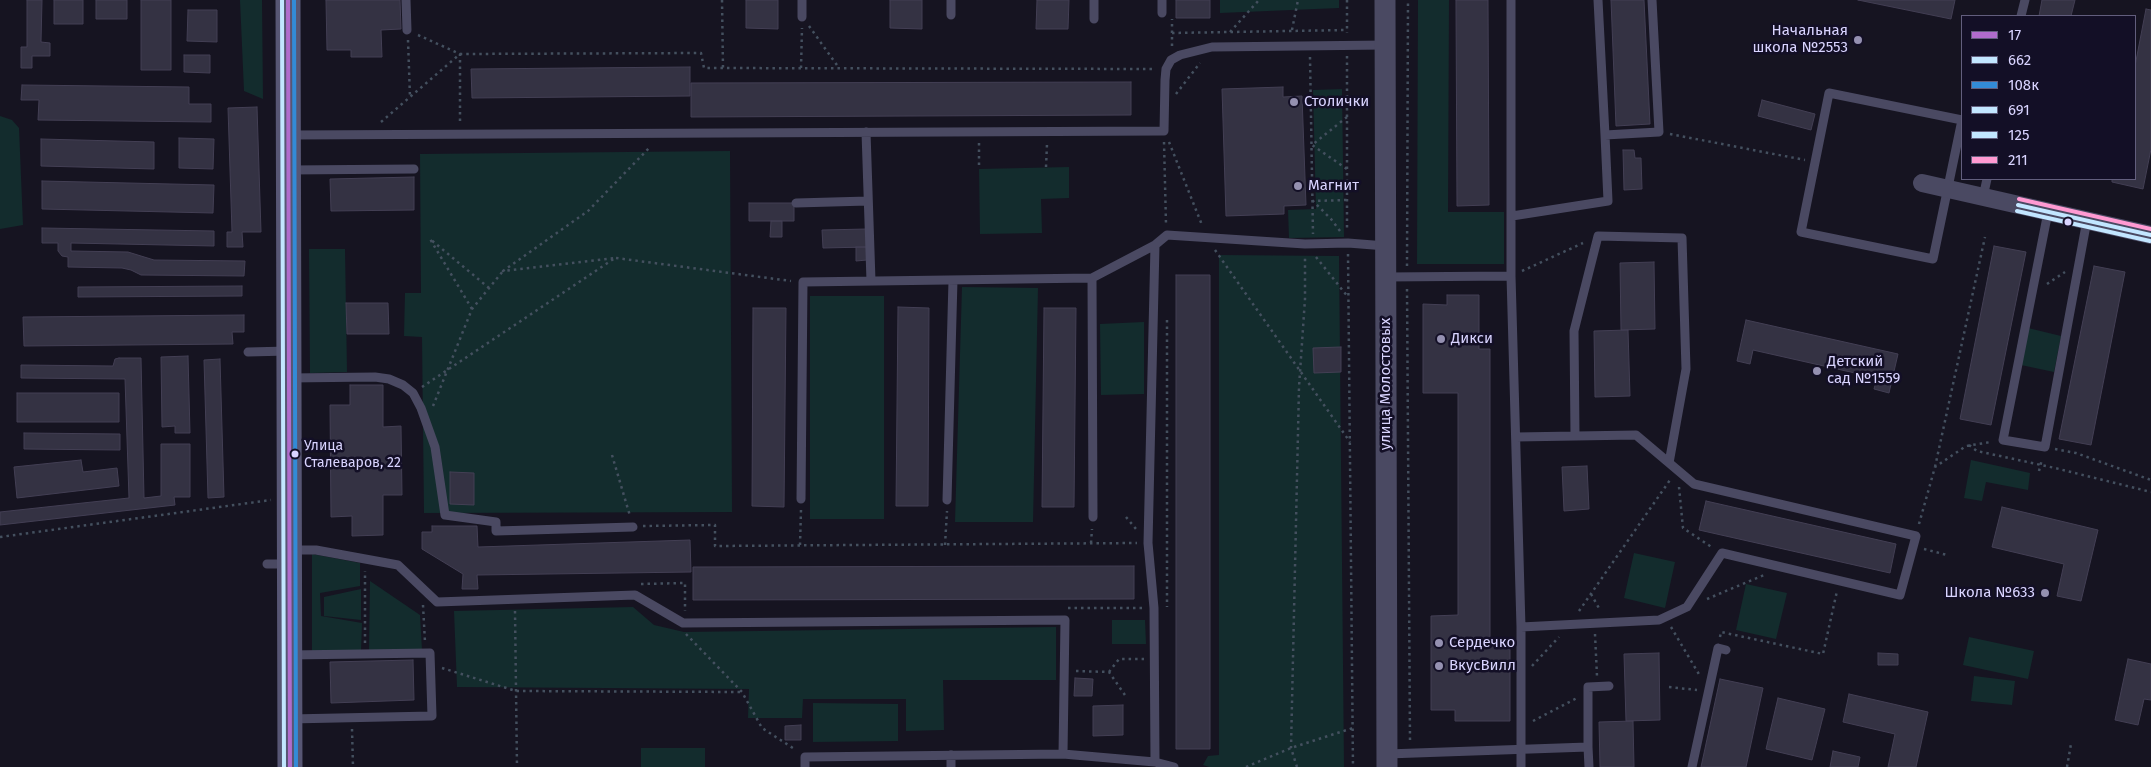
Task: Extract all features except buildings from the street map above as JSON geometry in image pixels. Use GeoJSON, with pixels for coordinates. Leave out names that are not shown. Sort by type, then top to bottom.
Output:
{"type":"FeatureCollection","features":[{"type":"Feature","properties":{"kind":"main road"},"geometry":{"type":"LineString","coordinates":[[288,0],[289,378],[282,560],[290,655],[290,767]]}},
{"type":"Feature","properties":{"kind":"street","name":"улица Молостовых"},"geometry":{"type":"LineString","coordinates":[[1385,0],[1387,761]]}},
{"type":"Feature","properties":{"kind":"street"},"geometry":{"type":"LineString","coordinates":[[1922,183],[2151,235]]}},
{"type":"Feature","properties":{"kind":"lane"},"geometry":{"type":"LineString","coordinates":[[406,0],[407,30]]}},
{"type":"Feature","properties":{"kind":"lane"},"geometry":{"type":"LineString","coordinates":[[802,0],[802,17]]}},
{"type":"Feature","properties":{"kind":"lane"},"geometry":{"type":"LineString","coordinates":[[951,0],[951,15]]}},
{"type":"Feature","properties":{"kind":"lane"},"geometry":{"type":"LineString","coordinates":[[1094,0],[1094,19]]}},
{"type":"Feature","properties":{"kind":"lane"},"geometry":{"type":"LineString","coordinates":[[1162,0],[1162,13]]}},
{"type":"Feature","properties":{"kind":"lane"},"geometry":{"type":"LineString","coordinates":[[1511,0],[1512,276],[1521,627],[1521,767]]}},
{"type":"Feature","properties":{"kind":"lane"},"geometry":{"type":"LineString","coordinates":[[1512,216],[1608,201],[1598,0]]}},
{"type":"Feature","properties":{"kind":"lane"},"geometry":{"type":"LineString","coordinates":[[1605,135],[1659,132],[1652,0]]}},
{"type":"Feature","properties":{"kind":"lane"},"geometry":{"type":"LineString","coordinates":[[2021,15],[2025,0]]}},
{"type":"Feature","properties":{"kind":"lane"},"geometry":{"type":"LineString","coordinates":[[288,135],[1164,131],[1166,69],[1172,59],[1212,47],[1385,45]]}},
{"type":"Feature","properties":{"kind":"lane"},"geometry":{"type":"LineString","coordinates":[[1961,120],[1829,93],[1801,232],[1933,259],[1961,125]]}},
{"type":"Feature","properties":{"kind":"lane"},"geometry":{"type":"LineString","coordinates":[[866,132],[871,281]]}},
{"type":"Feature","properties":{"kind":"lane"},"geometry":{"type":"LineString","coordinates":[[288,170],[414,168]]}},
{"type":"Feature","properties":{"kind":"lane"},"geometry":{"type":"LineString","coordinates":[[1983,197],[1987,180]]}},
{"type":"Feature","properties":{"kind":"lane"},"geometry":{"type":"LineString","coordinates":[[796,204],[868,201]]}},
{"type":"Feature","properties":{"kind":"lane"},"geometry":{"type":"LineString","coordinates":[[2048,212],[2003,440],[2045,447],[2087,220]]}},
{"type":"Feature","properties":{"kind":"lane"},"geometry":{"type":"LineString","coordinates":[[801,499],[802,282],[1092,278],[1155,245],[1167,235],[1386,246]]}},
{"type":"Feature","properties":{"kind":"lane"},"geometry":{"type":"LineString","coordinates":[[1575,436],[1574,331],[1598,236],[1682,238],[1686,369],[1669,464]]}},
{"type":"Feature","properties":{"kind":"lane"},"geometry":{"type":"LineString","coordinates":[[1155,245],[1148,544],[1154,608],[1155,762]]}},
{"type":"Feature","properties":{"kind":"lane"},"geometry":{"type":"LineString","coordinates":[[1386,277],[1512,276]]}},
{"type":"Feature","properties":{"kind":"lane"},"geometry":{"type":"LineString","coordinates":[[1092,278],[1093,517]]}},
{"type":"Feature","properties":{"kind":"lane"},"geometry":{"type":"LineString","coordinates":[[947,500],[953,280]]}},
{"type":"Feature","properties":{"kind":"lane"},"geometry":{"type":"LineString","coordinates":[[248,352],[289,351]]}},
{"type":"Feature","properties":{"kind":"lane"},"geometry":{"type":"LineString","coordinates":[[289,378],[375,377],[389,379],[403,385],[412,393],[427,422],[435,447],[445,515],[496,522],[496,531],[633,527]]}},
{"type":"Feature","properties":{"kind":"lane"},"geometry":{"type":"LineString","coordinates":[[1516,437],[1636,435],[1694,484],[1916,536],[1900,594],[1722,553],[1687,607],[1659,620],[1594,625],[1521,627]]}},
{"type":"Feature","properties":{"kind":"lane"},"geometry":{"type":"LineString","coordinates":[[282,560],[316,550],[398,565],[437,602],[635,595],[683,623],[1065,620],[1064,754]]}},
{"type":"Feature","properties":{"kind":"lane"},"geometry":{"type":"LineString","coordinates":[[1692,767],[1708,690],[1722,649]]}},
{"type":"Feature","properties":{"kind":"lane"},"geometry":{"type":"LineString","coordinates":[[290,655],[430,653],[432,716],[290,719]]}},
{"type":"Feature","properties":{"kind":"lane"},"geometry":{"type":"LineString","coordinates":[[1589,767],[1588,687],[1609,686]]}},
{"type":"Feature","properties":{"kind":"lane"},"geometry":{"type":"LineString","coordinates":[[1387,761],[1410,753],[1588,748]]}},
{"type":"Feature","properties":{"kind":"lane"},"geometry":{"type":"LineString","coordinates":[[805,767],[805,757],[1064,754],[1155,762],[1174,767]]}},
{"type":"Feature","properties":{"kind":"lane"},"geometry":{"type":"LineString","coordinates":[[951,755],[951,767]]}},
{"type":"Feature","properties":{"kind":"lane"},"geometry":{"type":"LineString","coordinates":[[1097,756],[1097,767]]}},
{"type":"Feature","properties":{"kind":"path"},"geometry":{"type":"LineString","coordinates":[[722,0],[723,68]]}},
{"type":"Feature","properties":{"kind":"path"},"geometry":{"type":"LineString","coordinates":[[1164,110],[1212,47],[1231,32],[1259,0]]}},
{"type":"Feature","properties":{"kind":"path"},"geometry":{"type":"LineString","coordinates":[[1292,31],[1298,0]]}},
{"type":"Feature","properties":{"kind":"path"},"geometry":{"type":"LineString","coordinates":[[1347,0],[1347,200],[1353,767]]}},
{"type":"Feature","properties":{"kind":"path"},"geometry":{"type":"LineString","coordinates":[[1408,0],[1407,276],[1410,753]]}},
{"type":"Feature","properties":{"kind":"path"},"geometry":{"type":"LineString","coordinates":[[1172,14],[1172,59]]}},
{"type":"Feature","properties":{"kind":"path"},"geometry":{"type":"LineString","coordinates":[[801,68],[802,17]]}},
{"type":"Feature","properties":{"kind":"path"},"geometry":{"type":"LineString","coordinates":[[802,17],[839,68]]}},
{"type":"Feature","properties":{"kind":"path"},"geometry":{"type":"LineString","coordinates":[[410,97],[407,30],[460,54],[701,53],[704,68],[1166,69]]}},
{"type":"Feature","properties":{"kind":"path"},"geometry":{"type":"LineString","coordinates":[[1172,33],[1347,30]]}},
{"type":"Feature","properties":{"kind":"path"},"geometry":{"type":"LineString","coordinates":[[1297,767],[1291,748],[1300,369],[1313,201],[1310,47]]}},
{"type":"Feature","properties":{"kind":"path"},"geometry":{"type":"LineString","coordinates":[[366,135],[460,54]]}},
{"type":"Feature","properties":{"kind":"path"},"geometry":{"type":"LineString","coordinates":[[460,54],[460,134]]}},
{"type":"Feature","properties":{"kind":"path"},"geometry":{"type":"LineString","coordinates":[[1312,145],[1347,117]]}},
{"type":"Feature","properties":{"kind":"path"},"geometry":{"type":"LineString","coordinates":[[1046,168],[1047,131]]}},
{"type":"Feature","properties":{"kind":"path"},"geometry":{"type":"LineString","coordinates":[[1164,131],[1167,235]]}},
{"type":"Feature","properties":{"kind":"path"},"geometry":{"type":"LineString","coordinates":[[1164,131],[1207,238],[1350,443]]}},
{"type":"Feature","properties":{"kind":"path"},"geometry":{"type":"LineString","coordinates":[[978,132],[979,168]]}},
{"type":"Feature","properties":{"kind":"path"},"geometry":{"type":"LineString","coordinates":[[1659,132],[1815,162]]}},
{"type":"Feature","properties":{"kind":"path"},"geometry":{"type":"LineString","coordinates":[[427,422],[472,309],[503,270],[588,211],[663,134]]}},
{"type":"Feature","properties":{"kind":"path"},"geometry":{"type":"LineString","coordinates":[[1312,145],[1347,169]]}},
{"type":"Feature","properties":{"kind":"path"},"geometry":{"type":"LineString","coordinates":[[1313,201],[1347,200]]}},
{"type":"Feature","properties":{"kind":"path"},"geometry":{"type":"LineString","coordinates":[[1313,201],[1331,219],[1348,243]]}},
{"type":"Feature","properties":{"kind":"path"},"geometry":{"type":"LineString","coordinates":[[1512,276],[1598,236]]}},
{"type":"Feature","properties":{"kind":"path"},"geometry":{"type":"LineString","coordinates":[[1916,536],[1935,467],[1985,237]]}},
{"type":"Feature","properties":{"kind":"path"},"geometry":{"type":"LineString","coordinates":[[472,309],[430,239],[489,288]]}},
{"type":"Feature","properties":{"kind":"path"},"geometry":{"type":"LineString","coordinates":[[1310,243],[1348,298]]}},
{"type":"Feature","properties":{"kind":"path"},"geometry":{"type":"LineString","coordinates":[[503,270],[615,258],[802,282]]}},
{"type":"Feature","properties":{"kind":"path"},"geometry":{"type":"LineString","coordinates":[[412,393],[615,258]]}},
{"type":"Feature","properties":{"kind":"path"},"geometry":{"type":"LineString","coordinates":[[2032,294],[2079,263]]}},
{"type":"Feature","properties":{"kind":"path"},"geometry":{"type":"LineString","coordinates":[[1167,313],[1167,608]]}},
{"type":"Feature","properties":{"kind":"path"},"geometry":{"type":"LineString","coordinates":[[1935,467],[1969,446],[2003,440]]}},
{"type":"Feature","properties":{"kind":"path"},"geometry":{"type":"LineString","coordinates":[[1969,446],[1977,451],[2151,492]]}},
{"type":"Feature","properties":{"kind":"path"},"geometry":{"type":"LineString","coordinates":[[2045,447],[2076,453],[2151,480]]}},
{"type":"Feature","properties":{"kind":"path"},"geometry":{"type":"LineString","coordinates":[[612,456],[633,527],[715,525],[715,546],[1148,544]]}},
{"type":"Feature","properties":{"kind":"path"},"geometry":{"type":"LineString","coordinates":[[1677,471],[1683,528],[1722,553]]}},
{"type":"Feature","properties":{"kind":"path"},"geometry":{"type":"LineString","coordinates":[[1521,679],[1570,625],[1677,471]]}},
{"type":"Feature","properties":{"kind":"path"},"geometry":{"type":"LineString","coordinates":[[0,537],[275,499]]}},
{"type":"Feature","properties":{"kind":"path"},"geometry":{"type":"LineString","coordinates":[[800,545],[801,499]]}},
{"type":"Feature","properties":{"kind":"path"},"geometry":{"type":"LineString","coordinates":[[946,545],[947,500]]}},
{"type":"Feature","properties":{"kind":"path"},"geometry":{"type":"LineString","coordinates":[[1913,546],[1947,555]]}},
{"type":"Feature","properties":{"kind":"path"},"geometry":{"type":"LineString","coordinates":[[365,559],[365,654]]}},
{"type":"Feature","properties":{"kind":"path"},"geometry":{"type":"LineString","coordinates":[[1687,607],[1781,568]]}},
{"type":"Feature","properties":{"kind":"path"},"geometry":{"type":"LineString","coordinates":[[1722,649],[1721,632],[1824,654],[1840,581]]}},
{"type":"Feature","properties":{"kind":"path"},"geometry":{"type":"LineString","coordinates":[[635,584],[685,583],[685,610],[695,610]]}},
{"type":"Feature","properties":{"kind":"path"},"geometry":{"type":"LineString","coordinates":[[423,588],[425,653]]}},
{"type":"Feature","properties":{"kind":"path"},"geometry":{"type":"LineString","coordinates":[[1591,594],[1607,624]]}},
{"type":"Feature","properties":{"kind":"path"},"geometry":{"type":"LineString","coordinates":[[515,599],[518,767]]}},
{"type":"Feature","properties":{"kind":"path"},"geometry":{"type":"LineString","coordinates":[[1064,608],[1154,608]]}},
{"type":"Feature","properties":{"kind":"path"},"geometry":{"type":"LineString","coordinates":[[1665,617],[1708,690]]}},
{"type":"Feature","properties":{"kind":"path"},"geometry":{"type":"LineString","coordinates":[[1594,625],[1597,687]]}},
{"type":"Feature","properties":{"kind":"path"},"geometry":{"type":"LineString","coordinates":[[684,632],[742,692],[762,728],[805,757]]}},
{"type":"Feature","properties":{"kind":"path"},"geometry":{"type":"LineString","coordinates":[[1109,672],[1119,660],[1155,659]]}},
{"type":"Feature","properties":{"kind":"path"},"geometry":{"type":"LineString","coordinates":[[431,665],[516,691],[742,692]]}},
{"type":"Feature","properties":{"kind":"path"},"geometry":{"type":"LineString","coordinates":[[1064,671],[1109,672]]}},
{"type":"Feature","properties":{"kind":"path"},"geometry":{"type":"LineString","coordinates":[[1109,672],[1127,698]]}},
{"type":"Feature","properties":{"kind":"path"},"geometry":{"type":"LineString","coordinates":[[1669,687],[1708,690]]}},
{"type":"Feature","properties":{"kind":"path"},"geometry":{"type":"LineString","coordinates":[[1521,728],[1588,693]]}},
{"type":"Feature","properties":{"kind":"path"},"geometry":{"type":"LineString","coordinates":[[352,718],[353,767]]}},
{"type":"Feature","properties":{"kind":"path"},"geometry":{"type":"LineString","coordinates":[[1246,767],[1291,748],[1353,728]]}},
{"type":"Feature","properties":{"kind":"path"},"geometry":{"type":"LineString","coordinates":[[2066,767],[2071,744]]}},
{"type":"Feature","properties":{"kind":"green space"},"geometry":{"type":"Polygon","coordinates":[[[240,0],[262,0],[263,99],[244,91],[240,0]]]}},
{"type":"Feature","properties":{"kind":"green space"},"geometry":{"type":"Polygon","coordinates":[[[1220,0],[1339,0],[1339,8],[1220,13],[1220,0]]]}},
{"type":"Feature","properties":{"kind":"green space"},"geometry":{"type":"Polygon","coordinates":[[[1418,0],[1449,0],[1448,212],[1504,212],[1504,264],[1417,264],[1418,0]]]}},
{"type":"Feature","properties":{"kind":"green space"},"geometry":{"type":"Polygon","coordinates":[[[1342,89],[1344,237],[1289,238],[1288,210],[1316,209],[1313,90],[1342,89]]]}},
{"type":"Feature","properties":{"kind":"green space"},"geometry":{"type":"Polygon","coordinates":[[[0,116],[12,120],[19,128],[23,225],[0,229],[0,116]]]}},
{"type":"Feature","properties":{"kind":"green space"},"geometry":{"type":"Polygon","coordinates":[[[730,151],[732,512],[424,513],[422,337],[404,336],[405,293],[421,293],[420,154],[730,151]]]}},
{"type":"Feature","properties":{"kind":"green space"},"geometry":{"type":"Polygon","coordinates":[[[1069,167],[1069,198],[1041,199],[1042,233],[980,234],[979,169],[1069,167]]]}},
{"type":"Feature","properties":{"kind":"green space"},"geometry":{"type":"Polygon","coordinates":[[[309,249],[345,249],[347,372],[310,373],[309,249]]]}},
{"type":"Feature","properties":{"kind":"green space"},"geometry":{"type":"Polygon","coordinates":[[[1219,255],[1339,256],[1344,767],[1209,767],[1203,765],[1208,756],[1219,755],[1219,255]]]}},
{"type":"Feature","properties":{"kind":"green space"},"geometry":{"type":"Polygon","coordinates":[[[962,287],[1038,288],[1033,522],[955,522],[962,287]]]}},
{"type":"Feature","properties":{"kind":"green space"},"geometry":{"type":"Polygon","coordinates":[[[810,296],[884,296],[884,519],[810,519],[810,296]]]}},
{"type":"Feature","properties":{"kind":"green space"},"geometry":{"type":"Polygon","coordinates":[[[1144,322],[1144,394],[1101,395],[1100,324],[1144,322]]]}},
{"type":"Feature","properties":{"kind":"green space"},"geometry":{"type":"Polygon","coordinates":[[[2028,328],[2061,336],[2054,372],[2021,365],[2028,328]]]}},
{"type":"Feature","properties":{"kind":"green space"},"geometry":{"type":"Polygon","coordinates":[[[1971,460],[2030,473],[2028,490],[1986,482],[1982,501],[1964,498],[1971,460]]]}},
{"type":"Feature","properties":{"kind":"green space"},"geometry":{"type":"Polygon","coordinates":[[[1634,553],[1675,562],[1665,608],[1624,598],[1634,553]]]}},
{"type":"Feature","properties":{"kind":"green space"},"geometry":{"type":"Polygon","coordinates":[[[312,554],[360,563],[360,586],[320,593],[321,616],[362,623],[361,651],[312,652],[312,554]]]}},
{"type":"Feature","properties":{"kind":"green space"},"geometry":{"type":"Polygon","coordinates":[[[370,581],[420,615],[422,650],[369,651],[370,581]]]}},
{"type":"Feature","properties":{"kind":"green space"},"geometry":{"type":"Polygon","coordinates":[[[1746,584],[1787,593],[1776,639],[1736,630],[1746,584]]]}},
{"type":"Feature","properties":{"kind":"green space"},"geometry":{"type":"Polygon","coordinates":[[[361,589],[361,620],[324,616],[324,597],[361,589]]]}},
{"type":"Feature","properties":{"kind":"green space"},"geometry":{"type":"Polygon","coordinates":[[[633,607],[654,625],[684,632],[1056,627],[1056,680],[943,680],[944,730],[906,731],[906,699],[803,699],[802,718],[748,718],[749,689],[457,687],[454,611],[633,607]]]}},
{"type":"Feature","properties":{"kind":"green space"},"geometry":{"type":"Polygon","coordinates":[[[1112,620],[1145,620],[1146,644],[1112,644],[1112,620]]]}},
{"type":"Feature","properties":{"kind":"green space"},"geometry":{"type":"Polygon","coordinates":[[[1969,637],[2034,651],[2028,679],[1963,665],[1969,637]]]}},
{"type":"Feature","properties":{"kind":"green space"},"geometry":{"type":"Polygon","coordinates":[[[1974,676],[2015,681],[2012,705],[1971,701],[1974,676]]]}},
{"type":"Feature","properties":{"kind":"green space"},"geometry":{"type":"Polygon","coordinates":[[[813,703],[898,704],[898,741],[813,742],[813,703]]]}},
{"type":"Feature","properties":{"kind":"green space"},"geometry":{"type":"Polygon","coordinates":[[[641,748],[705,748],[705,767],[641,767],[641,748]]]}},
{"type":"Feature","properties":{"kind":"transit line","name":"662"},"geometry":{"type":"LineString","coordinates":[[282,0],[284,767]]}},
{"type":"Feature","properties":{"kind":"transit line","name":"17"},"geometry":{"type":"LineString","coordinates":[[288,0],[290,767]]}},
{"type":"Feature","properties":{"kind":"transit line","name":"108к"},"geometry":{"type":"LineString","coordinates":[[294,0],[296,767]]}},
{"type":"Feature","properties":{"kind":"transit line","name":"211"},"geometry":{"type":"LineString","coordinates":[[2019,199],[2151,229]]}},
{"type":"Feature","properties":{"kind":"transit line","name":"691"},"geometry":{"type":"LineString","coordinates":[[2018,205],[2151,235]]}},
{"type":"Feature","properties":{"kind":"transit line","name":"125"},"geometry":{"type":"LineString","coordinates":[[2017,211],[2150,241]]}},
{"type":"Feature","properties":{"kind":"place","name":"Начальная школа №2553"},"geometry":{"type":"Point","coordinates":[1858,40]}},
{"type":"Feature","properties":{"kind":"place","name":"Столички"},"geometry":{"type":"Point","coordinates":[1294,102]}},
{"type":"Feature","properties":{"kind":"place","name":"Магнит"},"geometry":{"type":"Point","coordinates":[1298,186]}},
{"type":"Feature","properties":{"kind":"place","name":"Дикси"},"geometry":{"type":"Point","coordinates":[1441,339]}},
{"type":"Feature","properties":{"kind":"place","name":"Детский сад №1559"},"geometry":{"type":"Point","coordinates":[1817,371]}},
{"type":"Feature","properties":{"kind":"place","name":"Улица Сталеваров, 22"},"geometry":{"type":"Point","coordinates":[295,454]}},
{"type":"Feature","properties":{"kind":"place","name":"Школа №633"},"geometry":{"type":"Point","coordinates":[2045,593]}},
{"type":"Feature","properties":{"kind":"place","name":"Сердечко"},"geometry":{"type":"Point","coordinates":[1439,643]}},
{"type":"Feature","properties":{"kind":"place","name":"ВкусВилл"},"geometry":{"type":"Point","coordinates":[1439,666]}}]}
